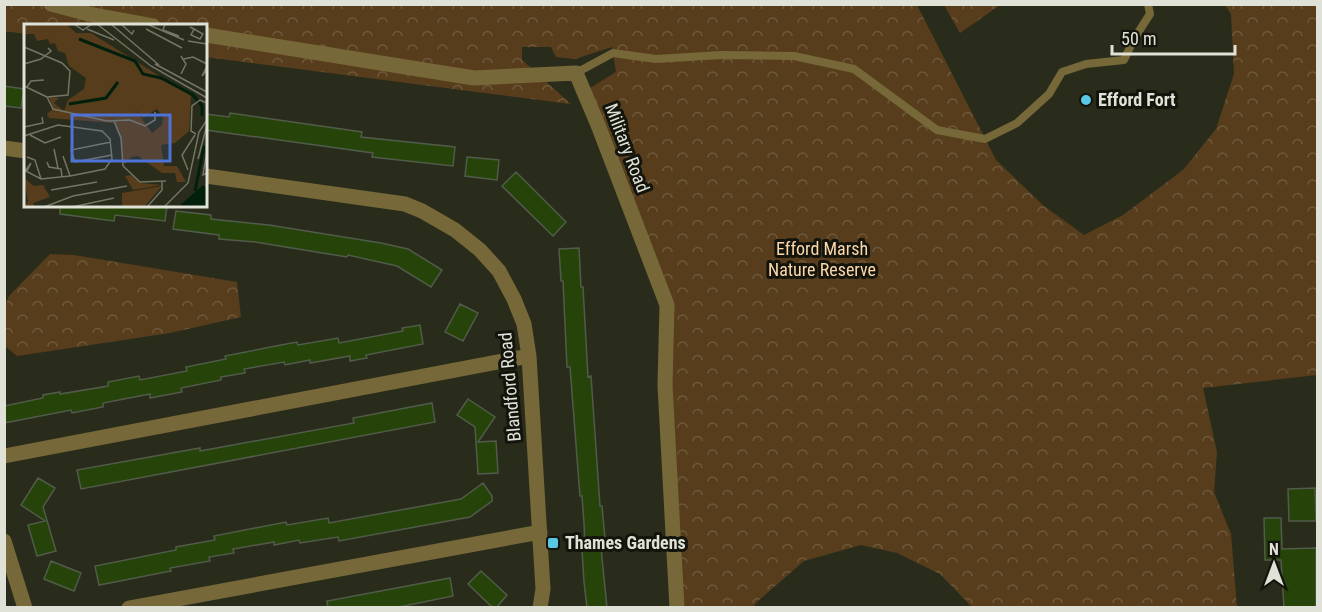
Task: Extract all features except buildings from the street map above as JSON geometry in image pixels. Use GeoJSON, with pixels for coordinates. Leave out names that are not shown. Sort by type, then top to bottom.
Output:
{"type":"FeatureCollection","features":[{"type":"Feature","properties":{"kind":"street"},"geometry":{"type":"LineString","coordinates":[[51,4],[142,24]]}},
{"type":"Feature","properties":{"kind":"street"},"geometry":{"type":"LineString","coordinates":[[207,35],[474,78],[576,73]]}},
{"type":"Feature","properties":{"kind":"street","name":"Military Road"},"geometry":{"type":"LineString","coordinates":[[576,73],[667,305],[665,385],[677,608]]}},
{"type":"Feature","properties":{"kind":"street"},"geometry":{"type":"LineString","coordinates":[[4,148],[24,151]]}},
{"type":"Feature","properties":{"kind":"street","name":"Blandford Road"},"geometry":{"type":"LineString","coordinates":[[207,176],[405,204],[455,230],[480,250],[499,271],[524,324],[529,356],[543,589],[540,608]]}},
{"type":"Feature","properties":{"kind":"street"},"geometry":{"type":"LineString","coordinates":[[4,456],[529,356]]}},
{"type":"Feature","properties":{"kind":"street"},"geometry":{"type":"LineString","coordinates":[[129,608],[540,532]]}},
{"type":"Feature","properties":{"kind":"street"},"geometry":{"type":"LineString","coordinates":[[4,541],[25,608]]}},
{"type":"Feature","properties":{"kind":"lane"},"geometry":{"type":"LineString","coordinates":[[576,73],[613,53],[656,60],[721,55],[794,56],[854,69],[937,130],[985,139],[1017,123],[1049,94],[1062,72],[1086,64],[1124,60],[1150,14],[1148,4]]}},
{"type":"Feature","properties":{"kind":"green space","name":"Efford Marsh Nature Reserve"},"geometry":{"type":"Polygon","coordinates":[[[5,4],[917,5],[996,160],[1044,206],[1084,235],[1123,215],[1183,170],[1216,129],[1234,74],[1231,14],[1225,5],[1317,5],[1317,375],[1203,388],[1217,452],[1214,492],[1231,534],[1237,607],[972,607],[940,574],[897,553],[861,545],[804,561],[753,607],[682,607],[671,390],[672,305],[590,88],[616,72],[612,47],[575,59],[556,57],[551,47],[522,47],[522,60],[571,104],[207,57],[207,24],[24,24],[24,34],[5,31],[5,4]]]}},
{"type":"Feature","properties":{"kind":"green space"},"geometry":{"type":"Polygon","coordinates":[[[944,5],[1000,5],[960,33],[944,5]]]}},
{"type":"Feature","properties":{"kind":"green space"},"geometry":{"type":"Polygon","coordinates":[[[50,254],[74,255],[237,282],[241,317],[170,333],[17,356],[5,346],[5,306],[9,296],[50,254]]]}},
{"type":"Feature","properties":{"kind":"place","name":"Efford Fort"},"geometry":{"type":"Point","coordinates":[1086,100]}},
{"type":"Feature","properties":{"kind":"place","name":"Thames Gardens"},"geometry":{"type":"Point","coordinates":[553,543]}}]}
